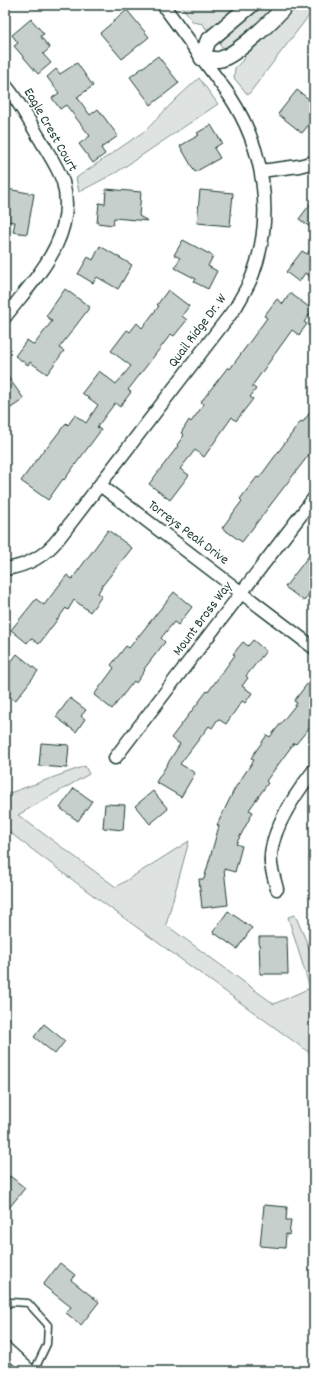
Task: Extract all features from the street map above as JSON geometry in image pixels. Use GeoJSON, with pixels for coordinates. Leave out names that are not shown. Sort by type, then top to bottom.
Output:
{"type":"FeatureCollection","features":[{"type":"Feature","properties":{"kind":"street","name":"Quail Ridge Dr. W"},"geometry":{"type":"LineString","coordinates":[[5,569],[30,562],[49,550],[59,538],[236,307],[246,290],[256,266],[262,231],[264,206],[261,171],[255,147],[239,110],[163,5]]}},
{"type":"Feature","properties":{"kind":"street"},"geometry":{"type":"LineString","coordinates":[[251,5],[208,41],[202,58],[220,60],[234,51],[272,20],[286,5]]}},
{"type":"Feature","properties":{"kind":"street","name":"Eagle Crest Court"},"geometry":{"type":"LineString","coordinates":[[5,85],[11,91],[57,167],[63,183],[66,205],[64,222],[54,252],[5,317]]}},
{"type":"Feature","properties":{"kind":"street"},"geometry":{"type":"LineString","coordinates":[[261,171],[298,166],[314,162]]}},
{"type":"Feature","properties":{"kind":"street","name":"Torreys Peak Drive"},"geometry":{"type":"LineString","coordinates":[[100,485],[314,648]]}},
{"type":"Feature","properties":{"kind":"street","name":"Mount Bross Way"},"geometry":{"type":"LineString","coordinates":[[115,758],[314,498]]}},
{"type":"Feature","properties":{"kind":"street"},"geometry":{"type":"LineString","coordinates":[[277,889],[271,864],[271,857],[278,831],[290,802],[314,770]]}},
{"type":"Feature","properties":{"kind":"street"},"geometry":{"type":"LineString","coordinates":[[5,1348],[30,1371]]}},
{"type":"Feature","properties":{"kind":"lane"},"geometry":{"type":"LineString","coordinates":[[5,1305],[12,1302],[28,1304],[48,1325],[46,1344],[34,1371]]}},
{"type":"Feature","properties":{"kind":"shaded area"},"geometry":{"type":"Polygon","coordinates":[[[181,5],[240,5],[211,29],[206,29],[203,24],[193,22],[181,5]]]}},
{"type":"Feature","properties":{"kind":"shaded area"},"geometry":{"type":"Polygon","coordinates":[[[261,5],[275,5],[258,23],[239,38],[225,48],[220,46],[220,40],[247,19],[261,5]]]}},
{"type":"Feature","properties":{"kind":"shaded area"},"geometry":{"type":"Polygon","coordinates":[[[295,5],[314,5],[314,9],[248,95],[234,78],[235,68],[245,58],[244,54],[295,5]]]}},
{"type":"Feature","properties":{"kind":"shaded area"},"geometry":{"type":"Polygon","coordinates":[[[199,78],[218,104],[117,172],[79,192],[76,178],[146,130],[199,78]]]}},
{"type":"Feature","properties":{"kind":"shaded area"},"geometry":{"type":"Polygon","coordinates":[[[85,766],[89,774],[18,815],[116,887],[189,841],[166,925],[274,1004],[310,988],[288,917],[295,915],[314,959],[314,1056],[102,902],[5,829],[5,788],[7,794],[85,766]]]}},
{"type":"Feature","properties":{"kind":"building"},"geometry":{"type":"Polygon","coordinates":[[[127,10],[149,37],[122,59],[100,33],[127,10]]]}},
{"type":"Feature","properties":{"kind":"building"},"geometry":{"type":"Polygon","coordinates":[[[31,19],[44,34],[40,36],[50,48],[43,54],[51,63],[38,74],[14,46],[18,43],[12,35],[31,19]]]}},
{"type":"Feature","properties":{"kind":"building"},"geometry":{"type":"Polygon","coordinates":[[[158,56],[179,83],[151,105],[130,77],[158,56]]]}},
{"type":"Feature","properties":{"kind":"building"},"geometry":{"type":"Polygon","coordinates":[[[77,63],[93,86],[77,97],[90,115],[98,109],[118,136],[101,148],[105,154],[93,163],[79,144],[90,136],[66,105],[60,109],[52,98],[59,93],[47,77],[56,69],[60,74],[77,63]]]}},
{"type":"Feature","properties":{"kind":"building"},"geometry":{"type":"Polygon","coordinates":[[[297,90],[314,103],[314,118],[302,133],[278,114],[297,90]]]}},
{"type":"Feature","properties":{"kind":"building"},"geometry":{"type":"Polygon","coordinates":[[[211,125],[222,143],[214,148],[220,158],[195,172],[180,146],[199,135],[197,133],[211,125]]]}},
{"type":"Feature","properties":{"kind":"building"},"geometry":{"type":"Polygon","coordinates":[[[7,189],[34,194],[27,234],[13,232],[15,222],[5,221],[5,198],[7,189]]]}},
{"type":"Feature","properties":{"kind":"building"},"geometry":{"type":"Polygon","coordinates":[[[106,189],[141,192],[139,216],[148,221],[114,218],[113,225],[97,223],[99,203],[105,204],[106,189]]]}},
{"type":"Feature","properties":{"kind":"building"},"geometry":{"type":"Polygon","coordinates":[[[200,190],[233,193],[230,226],[197,223],[200,190]]]}},
{"type":"Feature","properties":{"kind":"building"},"geometry":{"type":"Polygon","coordinates":[[[314,199],[314,230],[299,219],[314,199]]]}},
{"type":"Feature","properties":{"kind":"building"},"geometry":{"type":"Polygon","coordinates":[[[183,240],[213,256],[208,266],[217,271],[208,289],[194,282],[196,279],[175,268],[180,258],[174,255],[183,240]]]}},
{"type":"Feature","properties":{"kind":"building"},"geometry":{"type":"Polygon","coordinates":[[[314,244],[314,279],[305,273],[299,282],[286,272],[302,251],[307,254],[314,244]]]}},
{"type":"Feature","properties":{"kind":"building"},"geometry":{"type":"Polygon","coordinates":[[[100,246],[132,265],[118,289],[97,277],[93,283],[78,274],[88,257],[93,260],[100,246]]]}},
{"type":"Feature","properties":{"kind":"building"},"geometry":{"type":"Polygon","coordinates":[[[65,289],[90,307],[59,348],[64,351],[47,374],[30,362],[28,365],[15,356],[27,340],[34,345],[52,321],[46,316],[65,289]]]}},
{"type":"Feature","properties":{"kind":"building"},"geometry":{"type":"Polygon","coordinates":[[[168,290],[189,306],[182,316],[187,320],[174,336],[171,334],[128,390],[131,392],[120,407],[115,403],[97,427],[101,430],[48,500],[21,481],[45,448],[46,449],[66,423],[68,425],[75,415],[86,423],[98,405],[82,393],[99,371],[116,384],[131,366],[111,351],[127,330],[130,332],[137,323],[142,328],[159,306],[157,305],[168,290]]]}},
{"type":"Feature","properties":{"kind":"building"},"geometry":{"type":"Polygon","coordinates":[[[290,293],[313,310],[304,322],[307,324],[299,335],[292,330],[252,386],[256,389],[250,397],[253,399],[236,421],[232,417],[204,457],[195,450],[180,469],[189,475],[170,500],[149,484],[178,446],[177,445],[184,435],[181,433],[189,420],[191,422],[204,404],[201,402],[228,367],[230,369],[267,318],[264,316],[277,299],[283,304],[290,293]]]}},
{"type":"Feature","properties":{"kind":"building"},"geometry":{"type":"Polygon","coordinates":[[[5,373],[24,399],[5,412],[5,373]]]}},
{"type":"Feature","properties":{"kind":"building"},"geometry":{"type":"Polygon","coordinates":[[[314,407],[314,448],[242,542],[222,528],[242,501],[240,499],[257,477],[259,478],[301,421],[303,422],[314,407]]]}},
{"type":"Feature","properties":{"kind":"building"},"geometry":{"type":"Polygon","coordinates":[[[108,530],[132,548],[102,586],[98,593],[102,596],[90,612],[74,600],[68,610],[66,608],[39,644],[31,638],[27,643],[11,630],[36,599],[44,605],[67,575],[72,579],[108,530]]]}},
{"type":"Feature","properties":{"kind":"building"},"geometry":{"type":"Polygon","coordinates":[[[314,549],[314,588],[304,601],[285,587],[314,549]]]}},
{"type":"Feature","properties":{"kind":"building"},"geometry":{"type":"Polygon","coordinates":[[[174,592],[192,607],[178,625],[174,622],[161,638],[165,642],[144,669],[145,670],[136,683],[134,681],[112,709],[94,695],[114,668],[111,665],[126,646],[129,648],[174,592]]]}},
{"type":"Feature","properties":{"kind":"building"},"geometry":{"type":"Polygon","coordinates":[[[253,640],[266,651],[246,676],[248,678],[242,686],[252,693],[245,703],[242,701],[226,724],[218,719],[212,728],[209,726],[180,764],[195,773],[181,797],[156,782],[180,744],[171,738],[207,691],[208,692],[235,655],[233,654],[243,642],[248,646],[253,640]]]}},
{"type":"Feature","properties":{"kind":"building"},"geometry":{"type":"Polygon","coordinates":[[[17,654],[38,671],[15,701],[5,693],[5,670],[17,654]]]}},
{"type":"Feature","properties":{"kind":"building"},"geometry":{"type":"Polygon","coordinates":[[[314,675],[314,722],[296,744],[294,743],[266,781],[268,783],[249,810],[253,812],[236,844],[242,846],[235,872],[224,869],[228,905],[202,908],[199,879],[204,879],[219,826],[217,825],[235,788],[254,760],[251,758],[267,735],[270,737],[297,703],[294,701],[314,675]]]}},
{"type":"Feature","properties":{"kind":"building"},"geometry":{"type":"Polygon","coordinates":[[[70,698],[86,710],[81,716],[85,719],[76,732],[56,717],[70,698]]]}},
{"type":"Feature","properties":{"kind":"building"},"geometry":{"type":"Polygon","coordinates":[[[41,743],[69,745],[67,768],[39,766],[41,743]]]}},
{"type":"Feature","properties":{"kind":"building"},"geometry":{"type":"Polygon","coordinates":[[[74,788],[92,801],[78,821],[60,808],[74,788]]]}},
{"type":"Feature","properties":{"kind":"building"},"geometry":{"type":"Polygon","coordinates":[[[153,791],[168,809],[150,824],[135,806],[153,791]]]}},
{"type":"Feature","properties":{"kind":"building"},"geometry":{"type":"Polygon","coordinates":[[[105,804],[125,805],[123,830],[103,828],[105,804]]]}},
{"type":"Feature","properties":{"kind":"building"},"geometry":{"type":"Polygon","coordinates":[[[228,911],[252,928],[237,949],[213,932],[228,911]]]}},
{"type":"Feature","properties":{"kind":"building"},"geometry":{"type":"Polygon","coordinates":[[[259,937],[287,937],[288,974],[260,974],[259,937]]]}},
{"type":"Feature","properties":{"kind":"building"},"geometry":{"type":"Polygon","coordinates":[[[44,1024],[65,1041],[55,1054],[34,1037],[44,1024]]]}},
{"type":"Feature","properties":{"kind":"building"},"geometry":{"type":"Polygon","coordinates":[[[10,1176],[25,1188],[5,1213],[5,1182],[10,1176]]]}},
{"type":"Feature","properties":{"kind":"building"},"geometry":{"type":"Polygon","coordinates":[[[264,1205],[287,1207],[286,1220],[291,1220],[289,1235],[286,1234],[285,1248],[260,1246],[264,1205]]]}},
{"type":"Feature","properties":{"kind":"building"},"geometry":{"type":"Polygon","coordinates":[[[60,1263],[75,1275],[71,1280],[99,1302],[81,1325],[66,1313],[71,1307],[43,1285],[60,1263]]]}}]}
